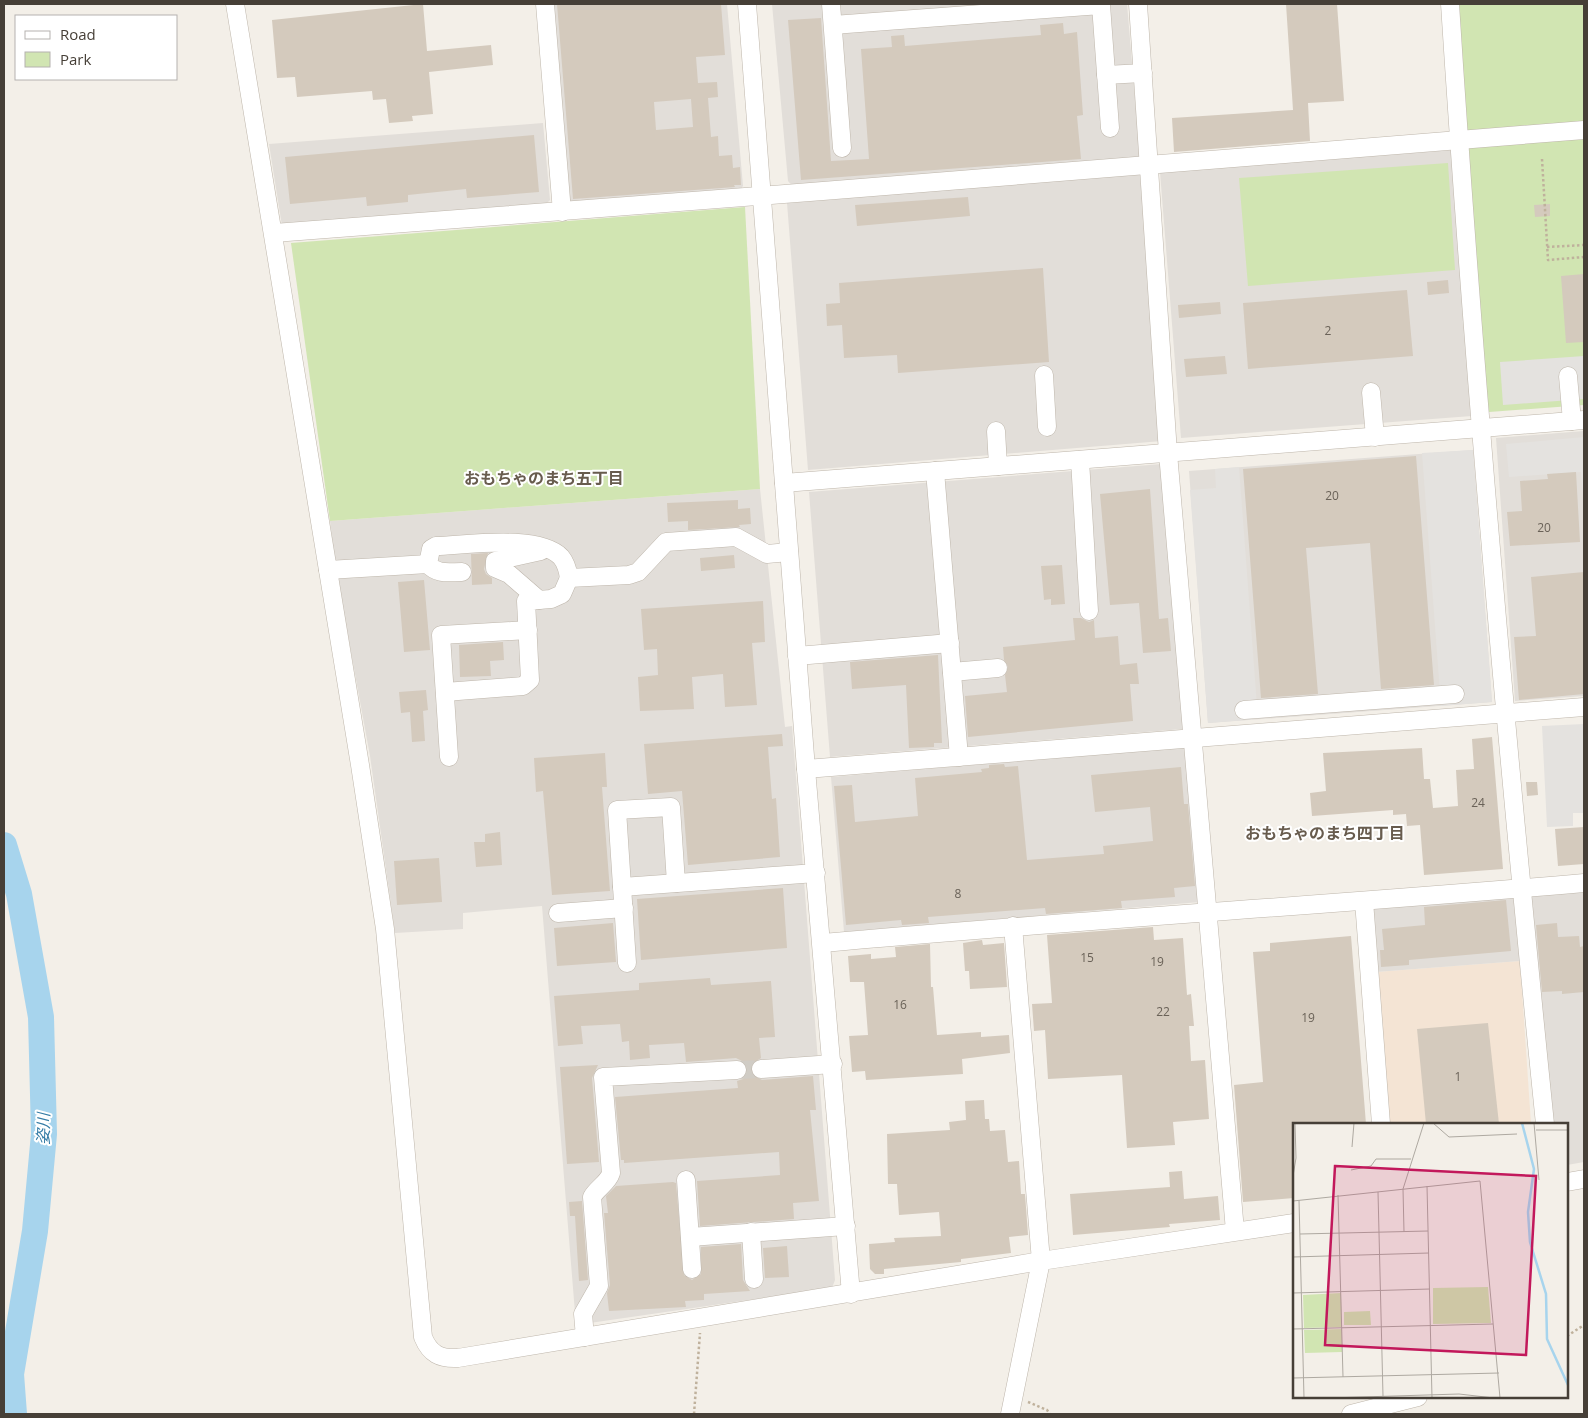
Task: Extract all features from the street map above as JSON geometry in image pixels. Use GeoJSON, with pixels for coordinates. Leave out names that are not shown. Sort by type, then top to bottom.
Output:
{"type":"FeatureCollection","features":[{"type":"Feature","properties":{"kind":"street"},"geometry":{"type":"LineString","coordinates":[[235,4],[274,233],[384,929],[423,1337],[428,1348],[446,1359],[851,1294],[1041,1261],[1293,1223]]}},
{"type":"Feature","properties":{"kind":"street"},"geometry":{"type":"LineString","coordinates":[[545,4],[562,212]]}},
{"type":"Feature","properties":{"kind":"street"},"geometry":{"type":"LineString","coordinates":[[747,4],[806,769],[823,943],[851,1294]]}},
{"type":"Feature","properties":{"kind":"street"},"geometry":{"type":"LineString","coordinates":[[831,4],[842,148]]}},
{"type":"Feature","properties":{"kind":"street"},"geometry":{"type":"LineString","coordinates":[[1138,4],[1168,452],[1235,1231]]}},
{"type":"Feature","properties":{"kind":"street"},"geometry":{"type":"LineString","coordinates":[[1450,4],[1459,140],[1505,713],[1545,1123]]}},
{"type":"Feature","properties":{"kind":"street"},"geometry":{"type":"LineString","coordinates":[[833,25],[1100,5],[1110,128]]}},
{"type":"Feature","properties":{"kind":"street"},"geometry":{"type":"LineString","coordinates":[[1106,75],[1142,73]]}},
{"type":"Feature","properties":{"kind":"street"},"geometry":{"type":"LineString","coordinates":[[274,233],[762,197],[1149,163],[1584,130]]}},
{"type":"Feature","properties":{"kind":"street"},"geometry":{"type":"LineString","coordinates":[[1044,375],[1047,427]]}},
{"type":"Feature","properties":{"kind":"street"},"geometry":{"type":"LineString","coordinates":[[784,483],[1168,452],[1581,422],[1568,376]]}},
{"type":"Feature","properties":{"kind":"street"},"geometry":{"type":"LineString","coordinates":[[1371,392],[1375,437]]}},
{"type":"Feature","properties":{"kind":"street"},"geometry":{"type":"LineString","coordinates":[[996,431],[998,466]]}},
{"type":"Feature","properties":{"kind":"street"},"geometry":{"type":"LineString","coordinates":[[1080,460],[1089,611]]}},
{"type":"Feature","properties":{"kind":"street"},"geometry":{"type":"LineString","coordinates":[[936,471],[959,757]]}},
{"type":"Feature","properties":{"kind":"street"},"geometry":{"type":"LineString","coordinates":[[569,578],[629,575],[638,572],[666,542],[736,537],[767,554],[789,552]]}},
{"type":"Feature","properties":{"kind":"street"},"geometry":{"type":"LineString","coordinates":[[428,564],[432,549],[436,546],[530,544],[548,549],[560,556],[568,570],[569,578],[562,594],[552,599],[526,601],[530,680],[528,683],[523,686],[445,692]]}},
{"type":"Feature","properties":{"kind":"street"},"geometry":{"type":"LineString","coordinates":[[539,600],[509,574],[495,568],[495,562],[548,549]]}},
{"type":"Feature","properties":{"kind":"street"},"geometry":{"type":"LineString","coordinates":[[328,570],[428,564],[438,572],[462,572]]}},
{"type":"Feature","properties":{"kind":"street"},"geometry":{"type":"LineString","coordinates":[[449,757],[441,635],[528,630]]}},
{"type":"Feature","properties":{"kind":"street"},"geometry":{"type":"LineString","coordinates":[[797,656],[950,643]]}},
{"type":"Feature","properties":{"kind":"street"},"geometry":{"type":"LineString","coordinates":[[952,672],[998,668]]}},
{"type":"Feature","properties":{"kind":"street"},"geometry":{"type":"LineString","coordinates":[[1244,710],[1456,694]]}},
{"type":"Feature","properties":{"kind":"street"},"geometry":{"type":"LineString","coordinates":[[806,769],[1584,707]]}},
{"type":"Feature","properties":{"kind":"street"},"geometry":{"type":"LineString","coordinates":[[628,963],[617,810],[671,807],[676,883]]}},
{"type":"Feature","properties":{"kind":"street"},"geometry":{"type":"LineString","coordinates":[[622,887],[816,873]]}},
{"type":"Feature","properties":{"kind":"street"},"geometry":{"type":"LineString","coordinates":[[823,943],[1012,926],[1584,883]]}},
{"type":"Feature","properties":{"kind":"street"},"geometry":{"type":"LineString","coordinates":[[1364,901],[1381,1123]]}},
{"type":"Feature","properties":{"kind":"street"},"geometry":{"type":"LineString","coordinates":[[558,912],[624,908]]}},
{"type":"Feature","properties":{"kind":"street"},"geometry":{"type":"LineString","coordinates":[[1010,1414],[1041,1261],[1012,926]]}},
{"type":"Feature","properties":{"kind":"street"},"geometry":{"type":"LineString","coordinates":[[762,1069],[833,1064]]}},
{"type":"Feature","properties":{"kind":"street"},"geometry":{"type":"LineString","coordinates":[[586,1337],[584,1314],[599,1286],[592,1197],[596,1190],[609,1179],[611,1173],[603,1077],[737,1070]]}},
{"type":"Feature","properties":{"kind":"street"},"geometry":{"type":"LineString","coordinates":[[1568,1182],[1584,1179]]}},
{"type":"Feature","properties":{"kind":"street"},"geometry":{"type":"LineString","coordinates":[[686,1180],[692,1269]]}},
{"type":"Feature","properties":{"kind":"street"},"geometry":{"type":"LineString","coordinates":[[690,1236],[846,1226]]}},
{"type":"Feature","properties":{"kind":"street"},"geometry":{"type":"LineString","coordinates":[[751,1232],[754,1279]]}},
{"type":"Feature","properties":{"kind":"street"},"geometry":{"type":"LineString","coordinates":[[1351,1414],[1414,1398]]}},
{"type":"Feature","properties":{"kind":"path"},"geometry":{"type":"LineString","coordinates":[[1542,159],[1548,260],[1584,257]]}},
{"type":"Feature","properties":{"kind":"path"},"geometry":{"type":"LineString","coordinates":[[1548,247],[1584,245]]}},
{"type":"Feature","properties":{"kind":"path"},"geometry":{"type":"LineString","coordinates":[[694,1414],[701,1318]]}},
{"type":"Feature","properties":{"kind":"path"},"geometry":{"type":"LineString","coordinates":[[1568,1335],[1584,1325]]}},
{"type":"Feature","properties":{"kind":"path"},"geometry":{"type":"LineString","coordinates":[[1015,1396],[1048,1410],[1050,1414]]}},
{"type":"Feature","properties":{"kind":"shaded area"},"geometry":{"type":"Polygon","coordinates":[[[549,4],[727,4],[743,186],[740,190],[572,202],[562,192],[549,4]]]}},
{"type":"Feature","properties":{"kind":"shaded area"},"geometry":{"type":"Polygon","coordinates":[[[772,4],[1127,4],[1140,157],[793,187],[788,181],[772,4]]]}},
{"type":"Feature","properties":{"kind":"shaded area"},"geometry":{"type":"Polygon","coordinates":[[[543,123],[550,200],[546,204],[282,226],[269,144],[543,123]]]}},
{"type":"Feature","properties":{"kind":"shaded area"},"geometry":{"type":"Polygon","coordinates":[[[1452,150],[1472,416],[1181,438],[1160,172],[1452,150]]]}},
{"type":"Feature","properties":{"kind":"shaded area"},"geometry":{"type":"Polygon","coordinates":[[[1140,174],[1162,441],[808,470],[787,203],[1140,174]]]}},
{"type":"Feature","properties":{"kind":"shaded area"},"geometry":{"type":"Polygon","coordinates":[[[1584,356],[1584,399],[1503,405],[1500,362],[1584,356]]]}},
{"type":"Feature","properties":{"kind":"shaded area"},"geometry":{"type":"Polygon","coordinates":[[[1584,431],[1584,696],[1515,701],[1496,438],[1584,431]]]}},
{"type":"Feature","properties":{"kind":"shaded area"},"geometry":{"type":"Polygon","coordinates":[[[1584,437],[1584,510],[1581,472],[1509,477],[1506,444],[1584,437]]]}},
{"type":"Feature","properties":{"kind":"shaded area"},"geometry":{"type":"Polygon","coordinates":[[[1473,450],[1492,702],[1208,723],[1189,471],[1473,450]]]}},
{"type":"Feature","properties":{"kind":"shaded area"},"geometry":{"type":"Polygon","coordinates":[[[1473,450],[1492,702],[1441,706],[1422,453],[1473,450]]]}},
{"type":"Feature","properties":{"kind":"shaded area"},"geometry":{"type":"Polygon","coordinates":[[[1162,464],[1183,729],[830,757],[809,492],[1162,464]]]}},
{"type":"Feature","properties":{"kind":"shaded area"},"geometry":{"type":"Polygon","coordinates":[[[1239,467],[1258,719],[1208,723],[1190,490],[1216,488],[1215,469],[1239,467]]]}},
{"type":"Feature","properties":{"kind":"shaded area"},"geometry":{"type":"Polygon","coordinates":[[[760,489],[785,727],[792,726],[835,1280],[832,1288],[576,1325],[542,906],[463,913],[463,929],[395,933],[370,756],[336,570],[330,521],[760,489]]]}},
{"type":"Feature","properties":{"kind":"shaded area"},"geometry":{"type":"Polygon","coordinates":[[[1584,724],[1584,813],[1573,813],[1573,826],[1547,827],[1542,726],[1584,724]]]}},
{"type":"Feature","properties":{"kind":"shaded area"},"geometry":{"type":"Polygon","coordinates":[[[1187,747],[1200,902],[844,932],[831,777],[1187,747]]]}},
{"type":"Feature","properties":{"kind":"shaded area"},"geometry":{"type":"Polygon","coordinates":[[[1584,890],[1584,1162],[1568,1165],[1568,1123],[1551,1123],[1529,894],[1584,890]]]}},
{"type":"Feature","properties":{"kind":"shaded area"},"geometry":{"type":"Polygon","coordinates":[[[1515,894],[1520,961],[1376,972],[1371,905],[1515,894]]]}},
{"type":"Feature","properties":{"kind":"shaded area"},"geometry":{"type":"Polygon","coordinates":[[[1520,961],[1531,1123],[1389,1123],[1376,972],[1520,961]]]}},
{"type":"Feature","properties":{"kind":"green space"},"geometry":{"type":"Polygon","coordinates":[[[1458,4],[1584,4],[1584,122],[1467,132],[1458,4]]]}},
{"type":"Feature","properties":{"kind":"green space"},"geometry":{"type":"Polygon","coordinates":[[[1584,138],[1584,405],[1489,412],[1486,408],[1468,148],[1584,138]]]}},
{"type":"Feature","properties":{"kind":"green space"},"geometry":{"type":"Polygon","coordinates":[[[1448,163],[1455,270],[1248,286],[1239,178],[1448,163]]]}},
{"type":"Feature","properties":{"kind":"green space"},"geometry":{"type":"Polygon","coordinates":[[[745,207],[760,489],[330,521],[291,243],[745,207]]]}},
{"type":"Feature","properties":{"kind":"building"},"geometry":{"type":"Polygon","coordinates":[[[423,4],[427,51],[491,45],[493,65],[429,72],[433,114],[412,116],[413,121],[389,123],[386,99],[373,100],[372,91],[297,97],[295,77],[277,78],[272,20],[423,4]]]}},
{"type":"Feature","properties":{"kind":"building"},"geometry":{"type":"Polygon","coordinates":[[[557,4],[721,4],[725,55],[696,57],[698,83],[717,82],[718,97],[708,98],[711,137],[718,136],[719,156],[732,155],[733,168],[740,167],[741,185],[573,199],[557,4]],[[691,99],[654,102],[656,130],[693,127],[691,99]]]}},
{"type":"Feature","properties":{"kind":"building"},"geometry":{"type":"Polygon","coordinates":[[[1286,4],[1337,4],[1344,101],[1308,103],[1310,141],[1174,152],[1172,118],[1293,110],[1286,4]]]}},
{"type":"Feature","properties":{"kind":"building"},"geometry":{"type":"Polygon","coordinates":[[[821,18],[831,161],[869,159],[861,49],[892,47],[891,36],[904,35],[905,46],[1041,35],[1040,25],[1063,23],[1064,34],[1077,32],[1083,115],[1077,116],[1081,159],[801,180],[788,20],[821,18]]]}},
{"type":"Feature","properties":{"kind":"building"},"geometry":{"type":"Polygon","coordinates":[[[534,135],[539,192],[467,198],[466,189],[408,195],[408,202],[367,206],[366,197],[290,204],[285,157],[534,135]]]}},
{"type":"Feature","properties":{"kind":"building"},"geometry":{"type":"Polygon","coordinates":[[[968,197],[970,216],[857,226],[855,205],[968,197]]]}},
{"type":"Feature","properties":{"kind":"building"},"geometry":{"type":"Polygon","coordinates":[[[1550,204],[1550,216],[1535,217],[1534,205],[1550,204]]]}},
{"type":"Feature","properties":{"kind":"building"},"geometry":{"type":"Polygon","coordinates":[[[1043,268],[1049,362],[898,373],[897,355],[844,358],[842,325],[827,326],[826,304],[840,303],[839,283],[1043,268]]]}},
{"type":"Feature","properties":{"kind":"building"},"geometry":{"type":"Polygon","coordinates":[[[1584,274],[1584,342],[1566,343],[1561,276],[1584,274]]]}},
{"type":"Feature","properties":{"kind":"building"},"geometry":{"type":"Polygon","coordinates":[[[1448,280],[1449,293],[1428,295],[1427,282],[1448,280]]]}},
{"type":"Feature","properties":{"kind":"building"},"geometry":{"type":"Polygon","coordinates":[[[1407,290],[1413,356],[1248,369],[1243,303],[1407,290]]]}},
{"type":"Feature","properties":{"kind":"building"},"geometry":{"type":"Polygon","coordinates":[[[1220,302],[1221,314],[1179,318],[1178,305],[1220,302]]]}},
{"type":"Feature","properties":{"kind":"building"},"geometry":{"type":"Polygon","coordinates":[[[1225,356],[1227,374],[1186,377],[1184,359],[1225,356]]]}},
{"type":"Feature","properties":{"kind":"building"},"geometry":{"type":"Polygon","coordinates":[[[1416,456],[1434,685],[1381,689],[1370,543],[1306,548],[1318,694],[1261,698],[1243,469],[1416,456]]]}},
{"type":"Feature","properties":{"kind":"building"},"geometry":{"type":"Polygon","coordinates":[[[1576,472],[1580,542],[1510,546],[1507,512],[1522,511],[1520,481],[1548,479],[1547,474],[1576,472]]]}},
{"type":"Feature","properties":{"kind":"building"},"geometry":{"type":"Polygon","coordinates":[[[1150,489],[1159,619],[1168,618],[1171,651],[1143,653],[1139,603],[1110,605],[1100,494],[1150,489]]]}},
{"type":"Feature","properties":{"kind":"building"},"geometry":{"type":"Polygon","coordinates":[[[738,500],[738,509],[750,508],[751,524],[739,525],[740,527],[688,530],[688,521],[668,522],[667,503],[738,500]]]}},
{"type":"Feature","properties":{"kind":"building"},"geometry":{"type":"Polygon","coordinates":[[[488,553],[484,569],[486,574],[492,578],[492,584],[472,585],[471,554],[488,553]]]}},
{"type":"Feature","properties":{"kind":"building"},"geometry":{"type":"Polygon","coordinates":[[[734,555],[735,568],[701,571],[700,558],[734,555]]]}},
{"type":"Feature","properties":{"kind":"building"},"geometry":{"type":"Polygon","coordinates":[[[1062,565],[1065,604],[1051,605],[1051,599],[1044,600],[1041,566],[1062,565]]]}},
{"type":"Feature","properties":{"kind":"building"},"geometry":{"type":"Polygon","coordinates":[[[1584,572],[1584,694],[1519,700],[1514,637],[1536,636],[1531,577],[1584,572]]]}},
{"type":"Feature","properties":{"kind":"building"},"geometry":{"type":"Polygon","coordinates":[[[424,580],[430,650],[404,652],[398,582],[424,580]]]}},
{"type":"Feature","properties":{"kind":"building"},"geometry":{"type":"Polygon","coordinates":[[[763,601],[765,642],[752,643],[757,705],[725,707],[723,674],[692,677],[694,709],[640,711],[638,677],[658,675],[657,649],[644,650],[641,609],[763,601]]]}},
{"type":"Feature","properties":{"kind":"building"},"geometry":{"type":"Polygon","coordinates":[[[1073,618],[1081,618],[1089,622],[1094,620],[1095,638],[1118,636],[1120,665],[1137,663],[1139,684],[1130,684],[1133,721],[968,737],[965,696],[1007,692],[1005,675],[1008,667],[1004,660],[1003,647],[1075,640],[1073,618]]]}},
{"type":"Feature","properties":{"kind":"building"},"geometry":{"type":"Polygon","coordinates":[[[503,642],[504,660],[490,661],[491,676],[460,677],[459,645],[503,642]]]}},
{"type":"Feature","properties":{"kind":"building"},"geometry":{"type":"Polygon","coordinates":[[[938,655],[942,743],[934,743],[934,747],[909,748],[906,685],[852,689],[850,662],[938,655]]]}},
{"type":"Feature","properties":{"kind":"building"},"geometry":{"type":"Polygon","coordinates":[[[426,690],[428,710],[423,711],[425,741],[412,742],[410,712],[401,713],[399,692],[426,690]]]}},
{"type":"Feature","properties":{"kind":"building"},"geometry":{"type":"Polygon","coordinates":[[[782,734],[783,746],[768,747],[772,799],[776,798],[780,857],[688,865],[682,791],[648,794],[644,744],[782,734]]]}},
{"type":"Feature","properties":{"kind":"building"},"geometry":{"type":"Polygon","coordinates":[[[1492,737],[1503,869],[1424,875],[1420,825],[1407,826],[1406,814],[1393,815],[1393,810],[1312,816],[1310,793],[1326,791],[1323,753],[1422,748],[1424,779],[1430,779],[1433,808],[1458,806],[1456,770],[1474,769],[1472,739],[1492,737]]]}},
{"type":"Feature","properties":{"kind":"building"},"geometry":{"type":"Polygon","coordinates":[[[605,753],[607,787],[602,787],[610,891],[552,895],[543,791],[536,792],[534,758],[605,753]]]}},
{"type":"Feature","properties":{"kind":"building"},"geometry":{"type":"Polygon","coordinates":[[[1004,764],[1005,767],[1018,766],[1027,860],[1104,854],[1103,846],[1153,841],[1150,807],[1095,812],[1091,775],[1181,767],[1184,804],[1188,804],[1195,886],[1174,888],[1175,897],[1121,901],[1122,908],[1046,914],[1045,908],[928,917],[929,923],[902,925],[901,920],[846,925],[834,786],[852,785],[855,822],[918,816],[915,778],[982,772],[981,769],[989,768],[989,765],[1004,764]]]}},
{"type":"Feature","properties":{"kind":"building"},"geometry":{"type":"Polygon","coordinates":[[[1526,782],[1537,782],[1538,795],[1527,796],[1526,782]]]}},
{"type":"Feature","properties":{"kind":"building"},"geometry":{"type":"Polygon","coordinates":[[[1584,827],[1584,864],[1558,866],[1555,829],[1584,827]]]}},
{"type":"Feature","properties":{"kind":"building"},"geometry":{"type":"Polygon","coordinates":[[[500,832],[502,865],[476,867],[474,842],[485,842],[485,834],[500,832]]]}},
{"type":"Feature","properties":{"kind":"building"},"geometry":{"type":"Polygon","coordinates":[[[439,858],[442,902],[397,905],[394,861],[439,858]]]}},
{"type":"Feature","properties":{"kind":"building"},"geometry":{"type":"Polygon","coordinates":[[[783,888],[787,948],[641,960],[637,899],[783,888]]]}},
{"type":"Feature","properties":{"kind":"building"},"geometry":{"type":"Polygon","coordinates":[[[1506,900],[1511,951],[1409,960],[1409,965],[1381,967],[1380,950],[1384,950],[1382,929],[1425,925],[1424,907],[1506,900]]]}},
{"type":"Feature","properties":{"kind":"building"},"geometry":{"type":"Polygon","coordinates":[[[613,923],[616,962],[557,966],[554,928],[613,923]]]}},
{"type":"Feature","properties":{"kind":"building"},"geometry":{"type":"Polygon","coordinates":[[[1557,923],[1558,937],[1579,936],[1580,947],[1584,946],[1584,992],[1562,994],[1562,991],[1542,992],[1536,925],[1557,923]]]}},
{"type":"Feature","properties":{"kind":"building"},"geometry":{"type":"Polygon","coordinates":[[[1153,927],[1154,940],[1183,938],[1187,995],[1191,994],[1194,1026],[1189,1026],[1191,1061],[1205,1060],[1209,1119],[1173,1122],[1175,1145],[1127,1148],[1122,1075],[1048,1079],[1045,1030],[1034,1031],[1032,1004],[1052,1003],[1047,935],[1153,927]]]}},
{"type":"Feature","properties":{"kind":"building"},"geometry":{"type":"Polygon","coordinates":[[[1351,936],[1366,1123],[1293,1123],[1293,1198],[1243,1202],[1234,1085],[1263,1082],[1253,952],[1270,951],[1270,943],[1351,936]]]}},
{"type":"Feature","properties":{"kind":"building"},"geometry":{"type":"Polygon","coordinates":[[[982,940],[983,945],[1004,943],[1007,987],[970,989],[969,971],[965,971],[963,943],[982,940]]]}},
{"type":"Feature","properties":{"kind":"building"},"geometry":{"type":"Polygon","coordinates":[[[930,944],[931,987],[933,987],[937,1035],[981,1032],[981,1037],[1009,1035],[1010,1053],[962,1059],[963,1074],[866,1080],[865,1071],[852,1072],[849,1036],[868,1035],[864,982],[850,982],[848,956],[871,954],[871,959],[896,957],[895,947],[930,944]]]}},
{"type":"Feature","properties":{"kind":"building"},"geometry":{"type":"Polygon","coordinates":[[[710,978],[711,985],[771,981],[775,1037],[759,1038],[761,1058],[752,1064],[753,1075],[762,1080],[813,1076],[816,1110],[810,1110],[819,1201],[793,1203],[794,1219],[700,1226],[697,1181],[780,1175],[779,1152],[624,1163],[624,1160],[621,1160],[615,1097],[738,1088],[737,1081],[743,1079],[748,1070],[742,1061],[736,1058],[686,1062],[684,1043],[649,1045],[650,1058],[630,1060],[629,1041],[622,1042],[620,1024],[581,1026],[583,1044],[558,1046],[554,996],[639,990],[639,983],[710,978]]]}},
{"type":"Feature","properties":{"kind":"building"},"geometry":{"type":"Polygon","coordinates":[[[1488,1023],[1499,1123],[1426,1123],[1417,1029],[1488,1023]]]}},
{"type":"Feature","properties":{"kind":"building"},"geometry":{"type":"Polygon","coordinates":[[[598,1065],[592,1078],[599,1162],[567,1164],[560,1067],[598,1065]]]}},
{"type":"Feature","properties":{"kind":"building"},"geometry":{"type":"Polygon","coordinates":[[[984,1100],[985,1119],[989,1119],[990,1131],[1005,1130],[1008,1162],[1019,1161],[1021,1194],[1025,1194],[1028,1235],[1009,1237],[1011,1253],[961,1259],[961,1262],[884,1269],[884,1274],[875,1274],[870,1269],[869,1244],[895,1242],[894,1238],[941,1236],[939,1212],[899,1215],[897,1184],[888,1184],[887,1134],[950,1130],[949,1122],[966,1120],[965,1101],[984,1100]]]}},
{"type":"Feature","properties":{"kind":"building"},"geometry":{"type":"Polygon","coordinates":[[[1182,1171],[1184,1199],[1218,1196],[1220,1220],[1169,1224],[1170,1227],[1073,1235],[1070,1194],[1170,1187],[1169,1172],[1182,1171]]]}},
{"type":"Feature","properties":{"kind":"building"},"geometry":{"type":"Polygon","coordinates":[[[676,1183],[684,1275],[692,1280],[701,1274],[701,1247],[741,1244],[743,1280],[750,1291],[704,1294],[704,1300],[685,1301],[686,1307],[609,1311],[607,1293],[610,1285],[604,1213],[608,1213],[606,1196],[616,1186],[676,1183]]]}},
{"type":"Feature","properties":{"kind":"building"},"geometry":{"type":"Polygon","coordinates":[[[582,1201],[588,1280],[579,1281],[575,1216],[570,1216],[569,1202],[582,1201]]]}},
{"type":"Feature","properties":{"kind":"building"},"geometry":{"type":"Polygon","coordinates":[[[787,1246],[789,1277],[765,1278],[763,1248],[787,1246]]]}},
{"type":"Feature","properties":{"kind":"waterway","name":"姿川"},"geometry":{"type":"LineString","coordinates":[[4,845],[19,894],[41,1017],[44,1134],[35,1231],[11,1374],[14,1414]]}},
{"type":"Feature","properties":{"kind":"tunnel"},"geometry":{"type":"LineString","coordinates":[[737,1070],[761,1069]]}},
{"type":"Feature","properties":{"kind":"district","name":"おもちゃのまち五丁目"},"geometry":{"type":"Point","coordinates":[544,478]}},
{"type":"Feature","properties":{"kind":"district","name":"おもちゃのまち四丁目"},"geometry":{"type":"Point","coordinates":[1325,833]}}]}
